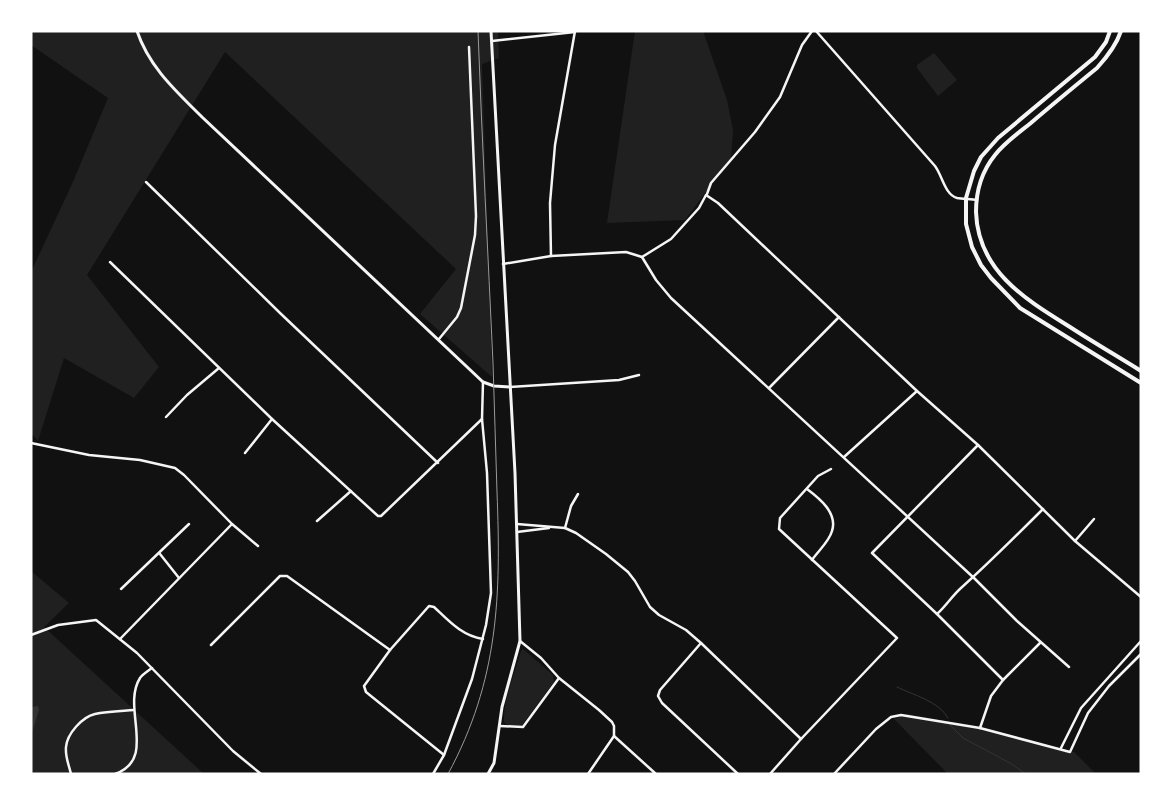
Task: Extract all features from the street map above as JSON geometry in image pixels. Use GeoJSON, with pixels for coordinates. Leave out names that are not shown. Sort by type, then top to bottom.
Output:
{"type":"FeatureCollection","features":[{"type":"Feature","properties":{"kind":"main road"},"geometry":{"type":"LineString","coordinates":[[1110,31],[1106,42],[1095,57],[986,150],[974,171],[966,198],[966,224],[972,247],[990,278],[1020,308],[1141,383]]}},
{"type":"Feature","properties":{"kind":"main road"},"geometry":{"type":"LineString","coordinates":[[1121,31],[1118,40],[1109,54],[1096,68],[995,154],[984,172],[978,188],[977,226],[982,244],[990,260],[1007,282],[1026,299],[1141,371]]}},
{"type":"Feature","properties":{"kind":"street"},"geometry":{"type":"LineString","coordinates":[[137,31],[150,60],[173,89],[483,382],[494,386],[510,387],[619,380],[639,375]]}},
{"type":"Feature","properties":{"kind":"street"},"geometry":{"type":"LineString","coordinates":[[488,774],[494,763],[502,707],[520,641],[517,532],[491,31]]}},
{"type":"Feature","properties":{"kind":"street"},"geometry":{"type":"LineString","coordinates":[[642,257],[672,239],[699,208],[711,183],[755,132],[780,97],[802,45],[812,31]]}},
{"type":"Feature","properties":{"kind":"street"},"geometry":{"type":"LineString","coordinates":[[816,31],[935,166],[949,193],[957,198],[977,200]]}},
{"type":"Feature","properties":{"kind":"street"},"geometry":{"type":"LineString","coordinates":[[491,41],[575,32],[555,145],[550,203],[551,256]]}},
{"type":"Feature","properties":{"kind":"street"},"geometry":{"type":"LineString","coordinates":[[439,339],[457,317],[464,300],[475,235],[476,216],[470,47]]}},
{"type":"Feature","properties":{"kind":"street"},"geometry":{"type":"LineString","coordinates":[[146,182],[280,313],[438,462]]}},
{"type":"Feature","properties":{"kind":"street"},"geometry":{"type":"LineString","coordinates":[[706,195],[718,203],[917,391],[978,444],[1075,541],[1141,597]]}},
{"type":"Feature","properties":{"kind":"street"},"geometry":{"type":"LineString","coordinates":[[503,264],[551,256],[626,252],[642,257],[670,298],[908,516],[1040,643],[1069,668]]}},
{"type":"Feature","properties":{"kind":"street"},"geometry":{"type":"LineString","coordinates":[[110,262],[272,419],[378,516],[381,516],[482,419]]}},
{"type":"Feature","properties":{"kind":"street"},"geometry":{"type":"LineString","coordinates":[[769,388],[839,317]]}},
{"type":"Feature","properties":{"kind":"street"},"geometry":{"type":"LineString","coordinates":[[166,417],[187,395],[219,368]]}},
{"type":"Feature","properties":{"kind":"street"},"geometry":{"type":"LineString","coordinates":[[433,774],[444,755],[472,680],[483,639],[491,593],[487,473],[482,419],[483,382]]}},
{"type":"Feature","properties":{"kind":"street"},"geometry":{"type":"LineString","coordinates":[[844,457],[917,391]]}},
{"type":"Feature","properties":{"kind":"street"},"geometry":{"type":"LineString","coordinates":[[245,453],[272,419]]}},
{"type":"Feature","properties":{"kind":"street"},"geometry":{"type":"LineString","coordinates":[[31,443],[89,455],[140,460],[174,468],[184,475],[232,524],[258,546]]}},
{"type":"Feature","properties":{"kind":"street"},"geometry":{"type":"LineString","coordinates":[[978,444],[872,553],[1003,680]]}},
{"type":"Feature","properties":{"kind":"street"},"geometry":{"type":"LineString","coordinates":[[770,774],[897,638],[778,529],[780,518],[818,476],[831,469]]}},
{"type":"Feature","properties":{"kind":"street"},"geometry":{"type":"LineString","coordinates":[[807,488],[827,506],[832,518],[833,529],[828,540],[812,561]]}},
{"type":"Feature","properties":{"kind":"street"},"geometry":{"type":"LineString","coordinates":[[317,521],[352,491]]}},
{"type":"Feature","properties":{"kind":"street"},"geometry":{"type":"LineString","coordinates":[[565,528],[571,506],[578,494]]}},
{"type":"Feature","properties":{"kind":"street"},"geometry":{"type":"LineString","coordinates":[[937,614],[960,589],[974,578],[1043,509]]}},
{"type":"Feature","properties":{"kind":"street"},"geometry":{"type":"LineString","coordinates":[[1075,541],[1094,519]]}},
{"type":"Feature","properties":{"kind":"street"},"geometry":{"type":"LineString","coordinates":[[121,589],[160,554],[189,524]]}},
{"type":"Feature","properties":{"kind":"street"},"geometry":{"type":"LineString","coordinates":[[120,639],[232,524]]}},
{"type":"Feature","properties":{"kind":"street"},"geometry":{"type":"LineString","coordinates":[[516,524],[565,528],[576,533],[606,554],[628,572],[650,607],[658,615],[686,630],[701,643],[801,739]]}},
{"type":"Feature","properties":{"kind":"street"},"geometry":{"type":"LineString","coordinates":[[517,532],[553,528]]}},
{"type":"Feature","properties":{"kind":"street"},"geometry":{"type":"LineString","coordinates":[[160,554],[179,578]]}},
{"type":"Feature","properties":{"kind":"street"},"geometry":{"type":"LineString","coordinates":[[211,645],[280,576],[284,575],[390,650]]}},
{"type":"Feature","properties":{"kind":"street"},"geometry":{"type":"LineString","coordinates":[[444,755],[366,692],[364,686],[390,650],[428,606],[434,607],[462,632],[472,638],[483,639]]}},
{"type":"Feature","properties":{"kind":"street"},"geometry":{"type":"LineString","coordinates":[[31,635],[58,625],[96,620],[152,668],[233,751],[261,774]]}},
{"type":"Feature","properties":{"kind":"street"},"geometry":{"type":"LineString","coordinates":[[520,641],[541,658],[559,678],[612,722],[614,736],[588,774]]}},
{"type":"Feature","properties":{"kind":"street"},"geometry":{"type":"LineString","coordinates":[[1061,748],[1081,708],[1141,641]]}},
{"type":"Feature","properties":{"kind":"street"},"geometry":{"type":"LineString","coordinates":[[701,643],[660,690],[658,696],[662,703],[738,774]]}},
{"type":"Feature","properties":{"kind":"street"},"geometry":{"type":"LineString","coordinates":[[980,728],[991,696],[1003,680],[1040,643]]}},
{"type":"Feature","properties":{"kind":"street"},"geometry":{"type":"LineString","coordinates":[[834,774],[876,729],[891,717],[901,715],[980,728],[1061,748],[1070,752],[1088,713],[1110,686],[1141,654]]}},
{"type":"Feature","properties":{"kind":"street"},"geometry":{"type":"LineString","coordinates":[[115,774],[128,768],[136,755],[138,746],[134,710],[137,684],[141,676],[152,668]]}},
{"type":"Feature","properties":{"kind":"street"},"geometry":{"type":"LineString","coordinates":[[500,726],[523,727],[559,678]]}},
{"type":"Feature","properties":{"kind":"street"},"geometry":{"type":"LineString","coordinates":[[71,774],[66,758],[66,746],[70,736],[83,720],[96,713],[134,710]]}},
{"type":"Feature","properties":{"kind":"street"},"geometry":{"type":"LineString","coordinates":[[614,736],[656,774]]}},
{"type":"Feature","properties":{"kind":"shaded area"},"geometry":{"type":"Polygon","coordinates":[[[31,31],[498,31],[499,58],[482,64],[492,377],[420,314],[456,269],[225,52],[87,275],[159,367],[134,398],[64,358],[38,441],[31,433],[31,272],[72,184],[108,98],[31,45],[31,31]]]}},
{"type":"Feature","properties":{"kind":"shaded area"},"geometry":{"type":"Polygon","coordinates":[[[635,31],[703,31],[727,100],[733,130],[731,158],[685,220],[607,223],[635,31]]]}},
{"type":"Feature","properties":{"kind":"shaded area"},"geometry":{"type":"Polygon","coordinates":[[[934,53],[957,80],[938,96],[917,68],[917,65],[934,53]]]}},
{"type":"Feature","properties":{"kind":"shaded area"},"geometry":{"type":"Polygon","coordinates":[[[31,571],[69,603],[44,627],[204,774],[31,774],[31,571]]]}},
{"type":"Feature","properties":{"kind":"shaded area"},"geometry":{"type":"Polygon","coordinates":[[[523,649],[553,675],[554,682],[522,725],[507,725],[504,722],[505,705],[523,649]]]}},
{"type":"Feature","properties":{"kind":"shaded area"},"geometry":{"type":"Polygon","coordinates":[[[38,706],[39,710],[31,736],[31,707],[38,706]]]}},
{"type":"Feature","properties":{"kind":"shaded area"},"geometry":{"type":"Polygon","coordinates":[[[907,714],[983,728],[1074,752],[1096,774],[948,774],[894,719],[907,714]]]}},
{"type":"Feature","properties":{"kind":"waterway"},"geometry":{"type":"LineString","coordinates":[[897,687],[932,703],[944,712],[948,718]]}},
{"type":"Feature","properties":{"kind":"waterway"},"geometry":{"type":"LineString","coordinates":[[950,725],[963,738],[1010,763],[1026,774]]}},
{"type":"Feature","properties":{"kind":"railway"},"geometry":{"type":"LineString","coordinates":[[448,774],[465,739],[478,705],[487,671],[497,602],[498,530],[493,363],[478,31]]}}]}
